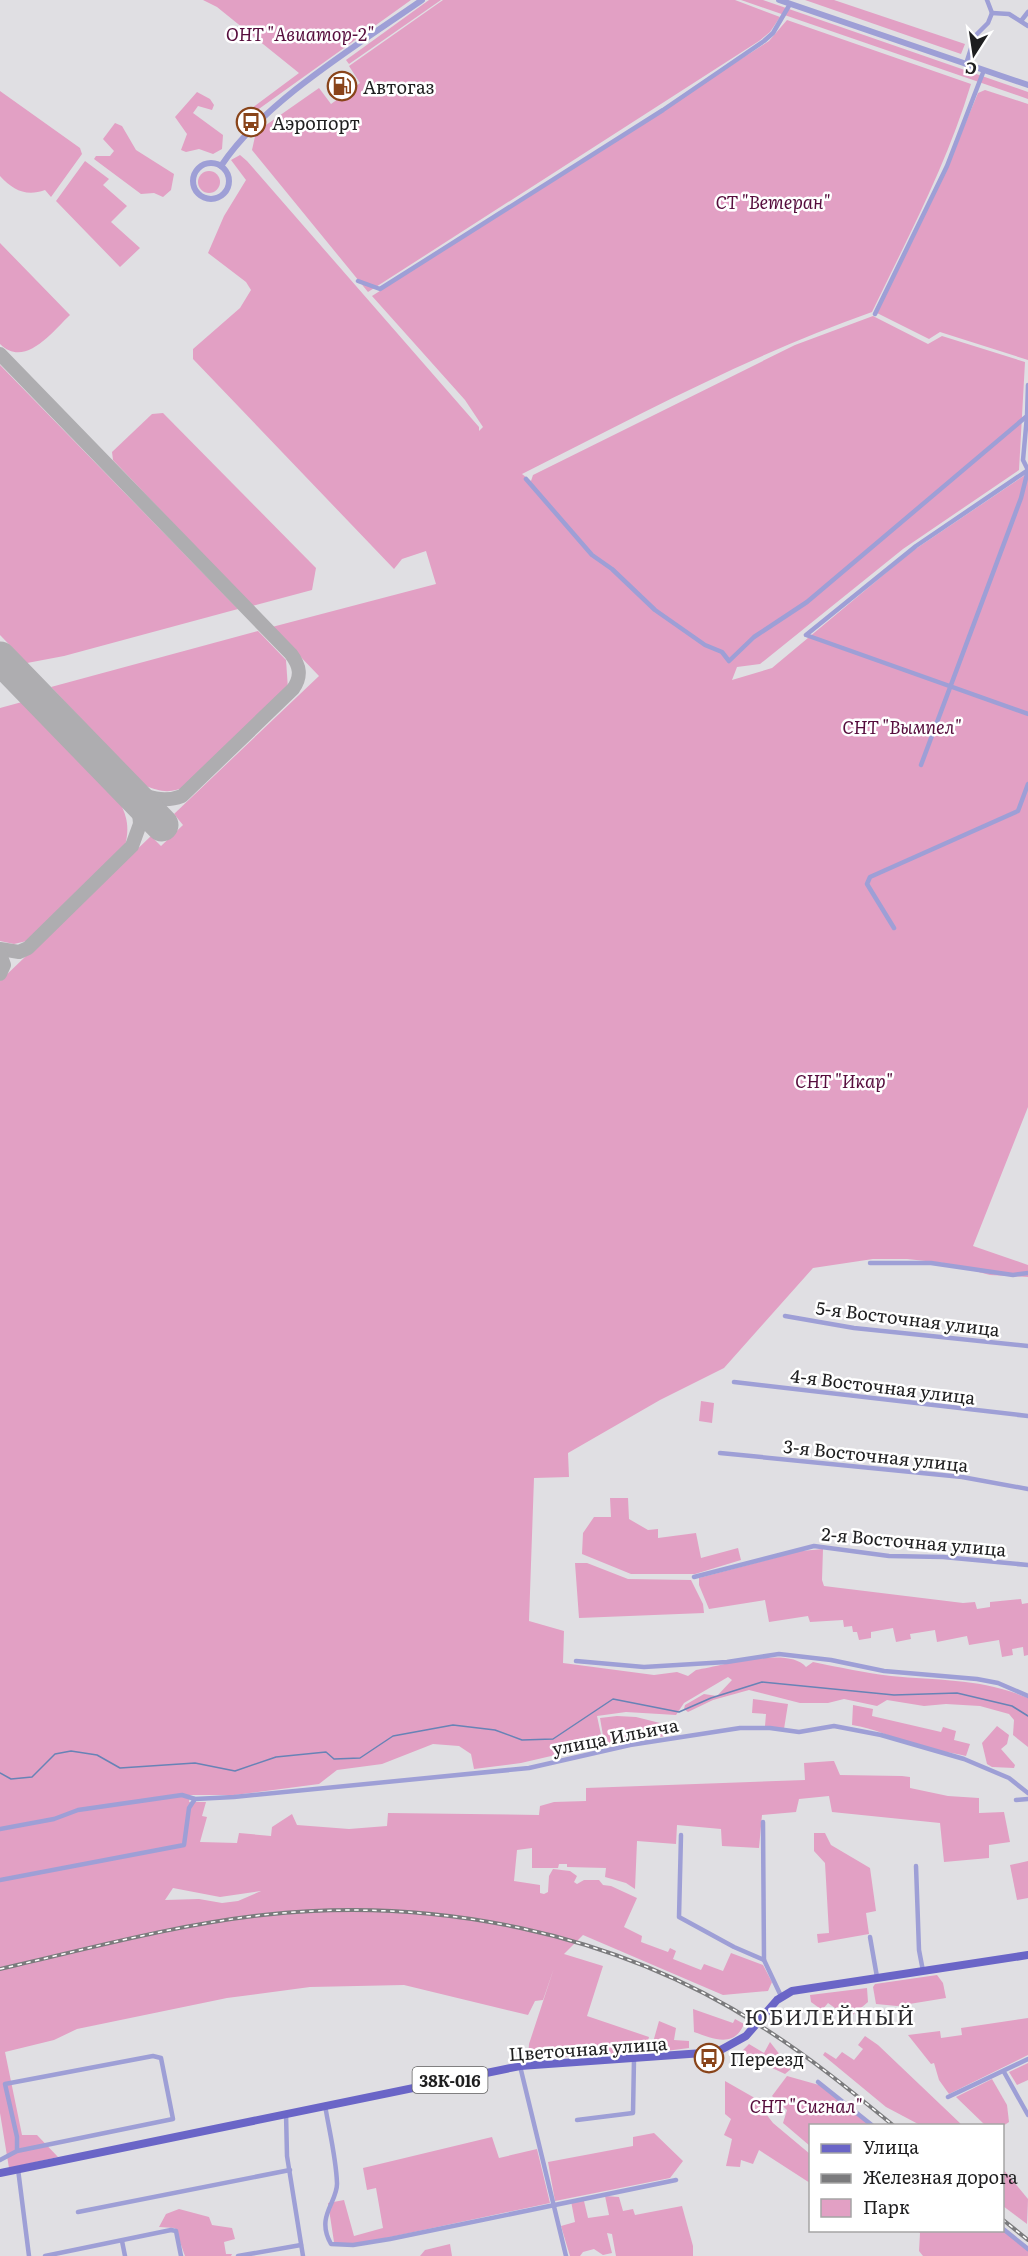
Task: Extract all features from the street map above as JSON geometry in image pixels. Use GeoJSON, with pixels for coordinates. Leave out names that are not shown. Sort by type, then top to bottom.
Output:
{"type":"FeatureCollection","features":[{"type":"Feature","properties":{"kind":"main road"},"geometry":{"type":"LineString","coordinates":[[781,1996],[802,1988],[1028,1955]]}},
{"type":"Feature","properties":{"kind":"main road","name":"Цветочная улица"},"geometry":{"type":"LineString","coordinates":[[15,2170],[520,2066],[699,2055],[726,2049],[746,2037],[781,1996]]}},
{"type":"Feature","properties":{"kind":"main road","name":"38К-016"},"geometry":{"type":"LineString","coordinates":[[0,2173],[15,2170]]}},
{"type":"Feature","properties":{"kind":"street"},"geometry":{"type":"LineString","coordinates":[[221,166],[238,144],[303,85],[422,0]]}},
{"type":"Feature","properties":{"kind":"street"},"geometry":{"type":"LineString","coordinates":[[779,0],[1028,85]]}},
{"type":"Feature","properties":{"kind":"street"},"geometry":{"type":"LineString","coordinates":[[966,64],[975,36],[988,22],[992,13],[987,0]]}},
{"type":"Feature","properties":{"kind":"street"},"geometry":{"type":"LineString","coordinates":[[358,281],[374,289],[380,289],[663,110],[764,41],[772,33],[790,4]]}},
{"type":"Feature","properties":{"kind":"street"},"geometry":{"type":"LineString","coordinates":[[1021,21],[1028,12]]}},
{"type":"Feature","properties":{"kind":"street"},"geometry":{"type":"LineString","coordinates":[[992,13],[1005,13],[1028,26]]}},
{"type":"Feature","properties":{"kind":"street"},"geometry":{"type":"LineString","coordinates":[[875,314],[947,166],[984,70]]}},
{"type":"Feature","properties":{"kind":"street"},"geometry":{"type":"LineString","coordinates":[[209,163],[221,166],[228,176],[227,188],[219,196],[202,197],[193,183],[195,172],[209,163]]}},
{"type":"Feature","properties":{"kind":"street"},"geometry":{"type":"LineString","coordinates":[[921,765],[1020,498],[1028,470],[1023,460],[1028,385]]}},
{"type":"Feature","properties":{"kind":"street"},"geometry":{"type":"LineString","coordinates":[[525,479],[592,555],[612,569],[655,609],[705,645],[722,652],[729,661],[754,637],[807,602],[1027,416]]}},
{"type":"Feature","properties":{"kind":"street"},"geometry":{"type":"LineString","coordinates":[[1028,470],[916,546],[806,635],[1028,714]]}},
{"type":"Feature","properties":{"kind":"street"},"geometry":{"type":"LineString","coordinates":[[894,928],[867,884],[870,878],[1018,811],[1028,784]]}},
{"type":"Feature","properties":{"kind":"street"},"geometry":{"type":"LineString","coordinates":[[870,1263],[921,1263],[1013,1275],[1028,1273]]}},
{"type":"Feature","properties":{"kind":"street","name":"5-я Восточная улица"},"geometry":{"type":"LineString","coordinates":[[785,1316],[854,1328],[1028,1346]]}},
{"type":"Feature","properties":{"kind":"street","name":"4-я Восточная улица"},"geometry":{"type":"LineString","coordinates":[[734,1382],[1028,1416]]}},
{"type":"Feature","properties":{"kind":"street","name":"3-я Восточная улица"},"geometry":{"type":"LineString","coordinates":[[720,1453],[962,1477],[1028,1489]]}},
{"type":"Feature","properties":{"kind":"street","name":"2-я Восточная улица"},"geometry":{"type":"LineString","coordinates":[[694,1577],[804,1546],[889,1556],[943,1557],[1028,1565]]}},
{"type":"Feature","properties":{"kind":"street"},"geometry":{"type":"LineString","coordinates":[[576,1661],[644,1667],[727,1662],[778,1654],[831,1660],[884,1671],[977,1679],[998,1683],[1028,1696]]}},
{"type":"Feature","properties":{"kind":"street","name":"улица Ильича"},"geometry":{"type":"LineString","coordinates":[[0,1829],[54,1820],[78,1810],[182,1795],[195,1799],[363,1786],[408,1778],[529,1767],[630,1745],[740,1728],[770,1728],[800,1732],[834,1726],[881,1735],[964,1759],[1009,1778],[1028,1793]]}},
{"type":"Feature","properties":{"kind":"street"},"geometry":{"type":"LineString","coordinates":[[0,1880],[184,1845],[189,1808],[195,1799]]}},
{"type":"Feature","properties":{"kind":"street"},"geometry":{"type":"LineString","coordinates":[[1016,1800],[1028,1799]]}},
{"type":"Feature","properties":{"kind":"street"},"geometry":{"type":"LineString","coordinates":[[763,1822],[765,1960],[781,1996]]}},
{"type":"Feature","properties":{"kind":"street"},"geometry":{"type":"LineString","coordinates":[[681,1835],[679,1917],[734,1947],[765,1960]]}},
{"type":"Feature","properties":{"kind":"street"},"geometry":{"type":"LineString","coordinates":[[916,1866],[919,1950],[923,1971]]}},
{"type":"Feature","properties":{"kind":"street"},"geometry":{"type":"LineString","coordinates":[[870,1937],[877,1977]]}},
{"type":"Feature","properties":{"kind":"street"},"geometry":{"type":"LineString","coordinates":[[0,2160],[17,2151],[173,2119],[161,2058],[153,2056],[5,2084],[17,2137],[17,2151]]}},
{"type":"Feature","properties":{"kind":"street"},"geometry":{"type":"LineString","coordinates":[[577,2120],[633,2113],[634,2059]]}},
{"type":"Feature","properties":{"kind":"street"},"geometry":{"type":"LineString","coordinates":[[948,2097],[1028,2059]]}},
{"type":"Feature","properties":{"kind":"street"},"geometry":{"type":"LineString","coordinates":[[520,2066],[566,2256]]}},
{"type":"Feature","properties":{"kind":"street"},"geometry":{"type":"LineString","coordinates":[[1004,2072],[1028,2115]]}},
{"type":"Feature","properties":{"kind":"street"},"geometry":{"type":"LineString","coordinates":[[818,2082],[870,2124]]}},
{"type":"Feature","properties":{"kind":"street"},"geometry":{"type":"LineString","coordinates":[[325,2105],[338,2186],[328,2206],[326,2219],[331,2244],[353,2245],[390,2239],[676,2180]]}},
{"type":"Feature","properties":{"kind":"street"},"geometry":{"type":"LineString","coordinates":[[286,2113],[290,2170],[303,2256]]}},
{"type":"Feature","properties":{"kind":"street"},"geometry":{"type":"LineString","coordinates":[[9,2157],[15,2170],[29,2256]]}},
{"type":"Feature","properties":{"kind":"street"},"geometry":{"type":"LineString","coordinates":[[78,2212],[290,2170]]}},
{"type":"Feature","properties":{"kind":"street"},"geometry":{"type":"LineString","coordinates":[[45,2256],[173,2230],[181,2256]]}},
{"type":"Feature","properties":{"kind":"street"},"geometry":{"type":"LineString","coordinates":[[1004,2230],[1028,2249]]}},
{"type":"Feature","properties":{"kind":"street"},"geometry":{"type":"LineString","coordinates":[[122,2241],[125,2256]]}},
{"type":"Feature","properties":{"kind":"street"},"geometry":{"type":"LineString","coordinates":[[238,2256],[301,2245]]}},
{"type":"Feature","properties":{"kind":"green space","name":"ОНТ \"Авиатор-2\""},"geometry":{"type":"Polygon","coordinates":[[[203,0],[411,0],[256,111],[252,108],[299,73],[217,7],[203,0]]]}},
{"type":"Feature","properties":{"kind":"green space"},"geometry":{"type":"Polygon","coordinates":[[[429,0],[441,0],[349,64],[346,60],[429,0]]]}},
{"type":"Feature","properties":{"kind":"green space","name":"ОНТ \"Авиатор-2\""},"geometry":{"type":"Polygon","coordinates":[[[443,0],[735,0],[780,17],[770,32],[759,41],[368,292],[252,150],[256,132],[319,88],[331,104],[360,83],[349,66],[443,0]]]}},
{"type":"Feature","properties":{"kind":"green space"},"geometry":{"type":"Polygon","coordinates":[[[741,0],[763,0],[1028,92],[1028,99],[741,0]]]}},
{"type":"Feature","properties":{"kind":"green space"},"geometry":{"type":"Polygon","coordinates":[[[805,0],[834,0],[965,44],[961,54],[805,0]]]}},
{"type":"Feature","properties":{"kind":"green space"},"geometry":{"type":"Polygon","coordinates":[[[787,20],[971,84],[939,172],[872,312],[738,367],[522,474],[531,481],[533,475],[795,345],[873,316],[928,344],[942,336],[1025,362],[1019,470],[903,549],[760,664],[737,667],[732,680],[772,668],[911,552],[1028,473],[1028,1107],[973,1246],[1028,1265],[1028,1277],[990,1275],[944,1263],[907,1259],[873,1259],[813,1268],[724,1368],[660,1400],[568,1453],[569,1477],[534,1478],[529,1621],[564,1631],[563,1663],[654,1675],[677,1672],[688,1676],[696,1670],[737,1662],[785,1658],[797,1661],[806,1667],[813,1662],[881,1675],[960,1681],[993,1687],[1028,1698],[1028,1747],[1013,1735],[1014,1720],[1009,1714],[980,1706],[946,1704],[924,1706],[887,1700],[877,1706],[844,1699],[828,1703],[800,1703],[749,1690],[713,1700],[688,1712],[684,1709],[685,1705],[704,1694],[717,1696],[732,1680],[728,1677],[684,1703],[676,1715],[626,1712],[597,1716],[603,1744],[521,1763],[474,1769],[471,1754],[459,1746],[433,1744],[382,1764],[337,1770],[319,1784],[234,1795],[190,1795],[189,1802],[206,1802],[202,1816],[207,1817],[200,1842],[237,1843],[239,1833],[271,1836],[272,1827],[292,1814],[297,1825],[349,1829],[387,1826],[388,1813],[539,1815],[540,1806],[554,1802],[586,1801],[586,1788],[805,1780],[804,1763],[834,1761],[840,1775],[910,1777],[910,1788],[948,1796],[979,1798],[979,1813],[1004,1812],[1010,1842],[989,1845],[989,1858],[944,1862],[940,1823],[832,1812],[829,1796],[799,1799],[796,1812],[762,1815],[759,1848],[722,1846],[721,1829],[677,1825],[676,1844],[637,1841],[635,1889],[626,1883],[605,1877],[606,1868],[567,1867],[567,1864],[559,1864],[558,1868],[532,1868],[532,1848],[517,1850],[514,1881],[540,1885],[540,1893],[544,1894],[548,1892],[549,1876],[553,1869],[570,1871],[577,1876],[574,1882],[577,1884],[584,1880],[599,1880],[603,1885],[611,1886],[637,1898],[624,1927],[642,1936],[641,1942],[668,1952],[670,1948],[676,1951],[673,1959],[701,1970],[704,1964],[723,1971],[731,1953],[763,1965],[772,1982],[768,1991],[723,1995],[583,1935],[564,1954],[603,1966],[587,2016],[649,2037],[645,2052],[528,2059],[529,2044],[554,1968],[543,2000],[535,2001],[528,2015],[404,1985],[310,1987],[227,1998],[77,2029],[54,2040],[5,2052],[22,2135],[37,2135],[58,2157],[9,2168],[0,2113],[0,981],[151,836],[161,846],[183,825],[174,814],[319,676],[272,627],[436,584],[426,551],[402,559],[394,569],[193,359],[193,349],[240,308],[251,290],[246,282],[208,253],[224,216],[246,180],[231,160],[240,155],[247,161],[479,427],[479,431],[483,427],[465,400],[372,296],[769,41],[787,20]],[[173,1888],[165,1900],[199,1899],[222,1903],[238,1901],[261,1891],[220,1897],[173,1888]]]}},
{"type":"Feature","properties":{"kind":"green space"},"geometry":{"type":"Polygon","coordinates":[[[985,90],[1028,104],[1028,360],[940,332],[929,339],[877,313],[947,167],[978,93],[985,90]]]}},
{"type":"Feature","properties":{"kind":"green space"},"geometry":{"type":"Polygon","coordinates":[[[0,91],[80,148],[82,154],[51,197],[45,190],[32,193],[20,191],[0,176],[0,91]]]}},
{"type":"Feature","properties":{"kind":"green space"},"geometry":{"type":"Polygon","coordinates":[[[197,92],[210,99],[214,105],[212,110],[198,106],[193,113],[223,135],[222,149],[213,154],[199,149],[186,152],[181,150],[187,134],[175,117],[197,92]]]}},
{"type":"Feature","properties":{"kind":"green space"},"geometry":{"type":"Polygon","coordinates":[[[115,123],[122,126],[136,150],[174,174],[171,190],[163,197],[154,193],[141,194],[94,159],[96,156],[110,156],[114,151],[103,139],[115,123]]]}},
{"type":"Feature","properties":{"kind":"green space"},"geometry":{"type":"Polygon","coordinates":[[[85,161],[109,179],[103,185],[127,206],[111,222],[140,248],[120,267],[56,201],[85,161]]]}},
{"type":"Feature","properties":{"kind":"green space"},"geometry":{"type":"Polygon","coordinates":[[[209,171],[217,174],[220,182],[217,190],[209,193],[201,190],[198,182],[201,174],[209,171]]]}},
{"type":"Feature","properties":{"kind":"green space"},"geometry":{"type":"Polygon","coordinates":[[[0,243],[70,315],[47,338],[29,350],[9,351],[0,344],[0,243]]]}},
{"type":"Feature","properties":{"kind":"green space"},"geometry":{"type":"Polygon","coordinates":[[[0,365],[238,609],[64,656],[27,663],[0,635],[0,365]]]}},
{"type":"Feature","properties":{"kind":"green space"},"geometry":{"type":"Polygon","coordinates":[[[163,413],[316,568],[312,590],[252,606],[113,460],[112,452],[152,414],[163,413]]]}},
{"type":"Feature","properties":{"kind":"green space"},"geometry":{"type":"Polygon","coordinates":[[[258,631],[286,660],[288,689],[188,786],[176,790],[161,791],[144,785],[51,687],[258,631]]]}},
{"type":"Feature","properties":{"kind":"green space"},"geometry":{"type":"Polygon","coordinates":[[[22,702],[120,803],[127,821],[127,837],[124,850],[31,940],[14,944],[0,941],[0,708],[22,702]]]}},
{"type":"Feature","properties":{"kind":"green space"},"geometry":{"type":"Polygon","coordinates":[[[701,1401],[714,1403],[712,1423],[699,1421],[701,1401]]]}},
{"type":"Feature","properties":{"kind":"green space"},"geometry":{"type":"Polygon","coordinates":[[[610,1498],[628,1498],[629,1519],[648,1530],[658,1529],[658,1538],[696,1533],[701,1558],[738,1548],[741,1560],[695,1574],[631,1574],[582,1554],[583,1533],[594,1517],[611,1517],[610,1498]]]}},
{"type":"Feature","properties":{"kind":"green space"},"geometry":{"type":"Polygon","coordinates":[[[823,1549],[822,1580],[824,1586],[963,1603],[975,1602],[977,1609],[990,1607],[990,1602],[1021,1599],[1022,1604],[1028,1603],[1028,1655],[1024,1656],[1023,1647],[1012,1649],[1013,1655],[1002,1657],[999,1640],[969,1645],[967,1636],[937,1642],[935,1630],[910,1634],[911,1639],[896,1642],[893,1628],[871,1632],[871,1638],[859,1640],[852,1626],[844,1627],[843,1620],[810,1622],[808,1616],[769,1622],[765,1600],[709,1609],[699,1585],[699,1578],[801,1551],[823,1549]]]}},
{"type":"Feature","properties":{"kind":"green space"},"geometry":{"type":"Polygon","coordinates":[[[575,1563],[587,1563],[628,1579],[691,1580],[703,1604],[704,1613],[579,1618],[575,1563]]]}},
{"type":"Feature","properties":{"kind":"green space"},"geometry":{"type":"Polygon","coordinates":[[[753,1699],[788,1704],[784,1729],[765,1726],[766,1714],[752,1713],[753,1699]]]}},
{"type":"Feature","properties":{"kind":"green space"},"geometry":{"type":"Polygon","coordinates":[[[853,1705],[873,1709],[872,1716],[941,1732],[943,1727],[956,1731],[954,1740],[970,1744],[966,1756],[914,1745],[852,1725],[853,1705]]]}},
{"type":"Feature","properties":{"kind":"green space"},"geometry":{"type":"Polygon","coordinates":[[[636,1717],[664,1724],[665,1736],[605,1747],[600,1718],[636,1717]]]}},
{"type":"Feature","properties":{"kind":"green space"},"geometry":{"type":"Polygon","coordinates":[[[997,1726],[1009,1735],[1007,1744],[1001,1749],[1015,1765],[1014,1768],[992,1767],[987,1764],[982,1743],[997,1726]]]}},
{"type":"Feature","properties":{"kind":"green space"},"geometry":{"type":"Polygon","coordinates":[[[814,1833],[825,1833],[831,1845],[870,1868],[876,1911],[866,1913],[869,1934],[818,1943],[817,1934],[829,1933],[825,1863],[814,1851],[814,1833]]]}},
{"type":"Feature","properties":{"kind":"green space"},"geometry":{"type":"Polygon","coordinates":[[[1028,1861],[1028,1898],[1017,1900],[1010,1865],[1028,1861]]]}},
{"type":"Feature","properties":{"kind":"green space"},"geometry":{"type":"Polygon","coordinates":[[[937,1975],[943,1983],[946,1998],[897,2006],[876,2004],[873,1987],[875,1984],[937,1975]]]}},
{"type":"Feature","properties":{"kind":"green space"},"geometry":{"type":"Polygon","coordinates":[[[867,1988],[868,2002],[849,2018],[828,2003],[822,2010],[811,2002],[810,1995],[867,1988]]]}},
{"type":"Feature","properties":{"kind":"green space"},"geometry":{"type":"Polygon","coordinates":[[[693,2009],[733,2023],[735,2019],[744,2024],[740,2032],[729,2039],[709,2037],[694,2032],[693,2009]]]}},
{"type":"Feature","properties":{"kind":"green space"},"geometry":{"type":"Polygon","coordinates":[[[1028,2018],[1028,2055],[949,2094],[939,2080],[934,2063],[931,2064],[908,2035],[940,2031],[941,2038],[962,2035],[961,2028],[1028,2018]]]}},
{"type":"Feature","properties":{"kind":"green space"},"geometry":{"type":"Polygon","coordinates":[[[659,2021],[676,2028],[674,2040],[689,2041],[689,2048],[650,2053],[659,2021]]]}},
{"type":"Feature","properties":{"kind":"green space"},"geometry":{"type":"Polygon","coordinates":[[[865,2036],[878,2045],[961,2124],[918,2124],[886,2107],[823,2055],[825,2052],[836,2059],[842,2052],[854,2060],[863,2049],[858,2045],[865,2036]]]}},
{"type":"Feature","properties":{"kind":"green space"},"geometry":{"type":"Polygon","coordinates":[[[770,2042],[791,2069],[785,2074],[740,2053],[749,2044],[764,2053],[770,2042]]]}},
{"type":"Feature","properties":{"kind":"green space"},"geometry":{"type":"Polygon","coordinates":[[[1028,2063],[1028,2080],[1017,2085],[1009,2072],[1028,2063]]]}},
{"type":"Feature","properties":{"kind":"green space","name":"СНТ \"Сигнал\""},"geometry":{"type":"Polygon","coordinates":[[[787,2076],[819,2085],[869,2124],[809,2124],[809,2145],[783,2123],[787,2110],[772,2096],[787,2076]]]}},
{"type":"Feature","properties":{"kind":"green space"},"geometry":{"type":"Polygon","coordinates":[[[992,2079],[1007,2105],[1009,2122],[1004,2125],[984,2124],[956,2097],[992,2079]]]}},
{"type":"Feature","properties":{"kind":"green space"},"geometry":{"type":"Polygon","coordinates":[[[725,2081],[753,2097],[773,2123],[809,2153],[809,2182],[759,2150],[753,2164],[741,2160],[740,2167],[726,2166],[732,2139],[724,2135],[731,2119],[725,2114],[725,2081]]]}},
{"type":"Feature","properties":{"kind":"green space"},"geometry":{"type":"Polygon","coordinates":[[[654,2133],[683,2161],[670,2178],[555,2201],[548,2162],[633,2146],[633,2137],[654,2133]]]}},
{"type":"Feature","properties":{"kind":"green space"},"geometry":{"type":"Polygon","coordinates":[[[492,2137],[499,2158],[537,2149],[550,2203],[348,2246],[334,2242],[328,2203],[344,2200],[354,2236],[383,2228],[376,2188],[367,2190],[363,2168],[492,2137]]]}},
{"type":"Feature","properties":{"kind":"green space"},"geometry":{"type":"Polygon","coordinates":[[[1004,2170],[1028,2199],[1027,2224],[1004,2207],[1004,2170]]]}},
{"type":"Feature","properties":{"kind":"green space"},"geometry":{"type":"Polygon","coordinates":[[[605,2196],[619,2197],[623,2211],[633,2209],[635,2215],[682,2206],[693,2246],[693,2256],[616,2256],[612,2234],[607,2233],[612,2253],[603,2255],[594,2249],[583,2252],[580,2256],[570,2256],[561,2226],[575,2222],[571,2201],[584,2201],[588,2218],[609,2215],[605,2196]]]}},
{"type":"Feature","properties":{"kind":"green space"},"geometry":{"type":"Polygon","coordinates":[[[179,2209],[209,2217],[212,2225],[232,2228],[235,2239],[224,2242],[226,2254],[232,2254],[231,2256],[185,2256],[175,2228],[159,2227],[166,2214],[179,2209]]]}},
{"type":"Feature","properties":{"kind":"green space"},"geometry":{"type":"Polygon","coordinates":[[[1004,2231],[1028,2251],[1028,2256],[923,2256],[919,2251],[918,2232],[1004,2231]]]}},
{"type":"Feature","properties":{"kind":"green space"},"geometry":{"type":"Polygon","coordinates":[[[450,2244],[452,2256],[420,2256],[425,2250],[450,2244]]]}},
{"type":"Feature","properties":{"kind":"waterway"},"geometry":{"type":"LineString","coordinates":[[0,1773],[11,1779],[32,1777],[55,1754],[71,1751],[97,1755],[120,1768],[195,1763],[235,1771],[276,1757],[326,1752],[334,1759],[360,1758],[393,1736],[453,1725],[495,1730],[522,1740],[553,1739],[613,1699],[679,1712],[711,1698],[762,1682],[894,1695],[957,1693],[1012,1706],[1028,1716]]}},
{"type":"Feature","properties":{"kind":"taxiway"},"geometry":{"type":"LineString","coordinates":[[0,354],[291,654],[298,667],[298,680],[293,689],[182,796],[161,799],[127,789]]}},
{"type":"Feature","properties":{"kind":"taxiway"},"geometry":{"type":"LineString","coordinates":[[0,949],[19,952],[28,948],[132,846],[140,824],[138,800]]}},
{"type":"Feature","properties":{"kind":"taxiway"},"geometry":{"type":"LineString","coordinates":[[0,954],[4,965],[0,974]]}},
{"type":"Feature","properties":{"kind":"runway"},"geometry":{"type":"LineString","coordinates":[[0,658],[162,825]]}},
{"type":"Feature","properties":{"kind":"railway"},"geometry":{"type":"LineString","coordinates":[[0,1969],[164,1931],[263,1915],[327,1910],[392,1911],[456,1917],[520,1928],[583,1944],[644,1966],[703,1993],[794,2048],[892,2124]]}},
{"type":"Feature","properties":{"kind":"railway"},"geometry":{"type":"LineString","coordinates":[[1004,2221],[1028,2240]]}},
{"type":"Feature","properties":{"kind":"place","name":"Автогаз"},"geometry":{"type":"Point","coordinates":[342,86]}},
{"type":"Feature","properties":{"kind":"place","name":"Аэропорт"},"geometry":{"type":"Point","coordinates":[251,122]}},
{"type":"Feature","properties":{"kind":"place","name":"Переезд"},"geometry":{"type":"Point","coordinates":[709,2058]}},
{"type":"Feature","properties":{"kind":"district","name":"ЮБИЛЕЙНЫЙ"},"geometry":{"type":"Point","coordinates":[830,2015]}},
{"type":"Feature","properties":{"kind":"park label","name":"СТ \"Ветеран\""},"geometry":{"type":"Point","coordinates":[773,201]}},
{"type":"Feature","properties":{"kind":"park label","name":"СНТ \"Вымпел\""},"geometry":{"type":"Point","coordinates":[902,726]}},
{"type":"Feature","properties":{"kind":"park label","name":"СНТ \"Икар\""},"geometry":{"type":"Point","coordinates":[844,1080]}}]}
